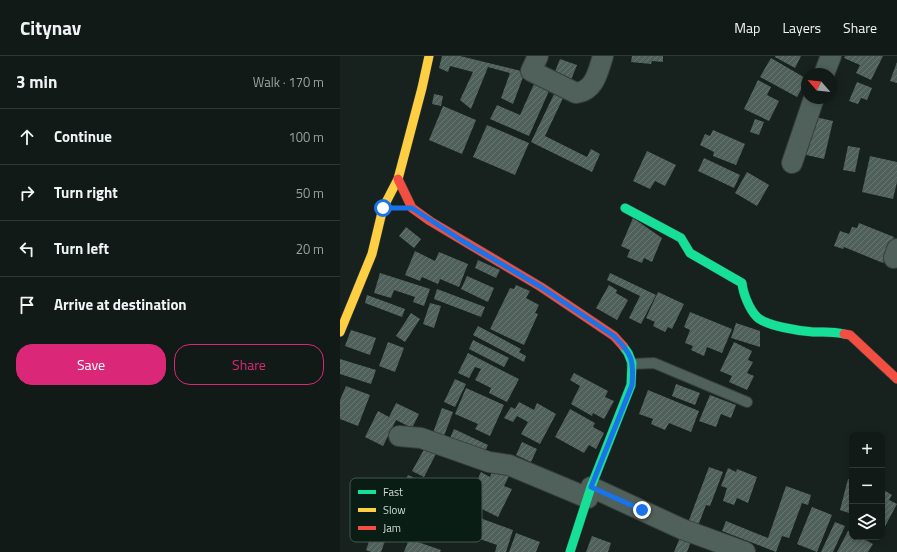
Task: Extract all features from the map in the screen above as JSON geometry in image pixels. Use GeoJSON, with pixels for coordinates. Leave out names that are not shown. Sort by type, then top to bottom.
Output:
{"type":"FeatureCollection","features":[{"type":"Feature","properties":{"kind":"street"},"geometry":{"type":"LineString","coordinates":[[340,332],[372,254],[383,208],[398,179],[429,56]]}},
{"type":"Feature","properties":{"kind":"street"},"geometry":{"type":"LineString","coordinates":[[538,56],[531,71],[576,93],[584,92],[592,85],[603,56]]}},
{"type":"Feature","properties":{"kind":"street"},"geometry":{"type":"LineString","coordinates":[[826,68],[831,56]]}},
{"type":"Feature","properties":{"kind":"street"},"geometry":{"type":"LineString","coordinates":[[792,163],[812,104]]}},
{"type":"Feature","properties":{"kind":"street"},"geometry":{"type":"LineString","coordinates":[[398,179],[412,208],[461,240],[541,287],[614,336],[624,346],[632,358],[632,385],[590,493],[570,552]]}},
{"type":"Feature","properties":{"kind":"street"},"geometry":{"type":"LineString","coordinates":[[383,208],[412,208]]}},
{"type":"Feature","properties":{"kind":"street"},"geometry":{"type":"LineString","coordinates":[[625,208],[681,238],[690,253],[742,283],[743,294],[757,317],[775,326],[813,332],[833,331],[850,336],[897,380]]}},
{"type":"Feature","properties":{"kind":"street"},"geometry":{"type":"LineString","coordinates":[[399,436],[421,438],[489,462],[509,465],[590,493],[745,552]]}},
{"type":"Feature","properties":{"kind":"lane"},"geometry":{"type":"LineString","coordinates":[[632,364],[654,363],[746,402]]}},
{"type":"Feature","properties":{"kind":"building"},"geometry":{"type":"Polygon","coordinates":[[[442,56],[460,56],[525,72],[513,104],[501,98],[510,73],[488,67],[471,109],[460,100],[473,72],[450,66],[448,72],[439,68],[442,56]]]}},
{"type":"Feature","properties":{"kind":"building"},"geometry":{"type":"Polygon","coordinates":[[[632,56],[663,56],[663,62],[652,61],[651,64],[631,62],[632,56]]]}},
{"type":"Feature","properties":{"kind":"building"},"geometry":{"type":"Polygon","coordinates":[[[775,56],[801,56],[795,68],[775,56]]]}},
{"type":"Feature","properties":{"kind":"building"},"geometry":{"type":"Polygon","coordinates":[[[845,56],[883,56],[871,80],[856,73],[860,65],[844,58],[845,56]]]}},
{"type":"Feature","properties":{"kind":"building"},"geometry":{"type":"Polygon","coordinates":[[[771,58],[801,76],[801,90],[797,97],[760,77],[771,58]]]}},
{"type":"Feature","properties":{"kind":"building"},"geometry":{"type":"Polygon","coordinates":[[[560,59],[577,65],[571,80],[554,74],[560,59]]]}},
{"type":"Feature","properties":{"kind":"building"},"geometry":{"type":"Polygon","coordinates":[[[897,62],[897,83],[890,81],[897,62]]]}},
{"type":"Feature","properties":{"kind":"building"},"geometry":{"type":"Polygon","coordinates":[[[758,80],[771,87],[767,95],[779,101],[769,121],[744,109],[758,80]]]}},
{"type":"Feature","properties":{"kind":"building"},"geometry":{"type":"Polygon","coordinates":[[[857,82],[872,88],[867,100],[861,98],[858,104],[849,101],[857,82]]]}},
{"type":"Feature","properties":{"kind":"building"},"geometry":{"type":"Polygon","coordinates":[[[534,84],[549,91],[529,136],[490,119],[497,105],[520,115],[534,84]]]}},
{"type":"Feature","properties":{"kind":"building"},"geometry":{"type":"Polygon","coordinates":[[[556,90],[565,94],[545,136],[587,157],[591,149],[600,154],[592,172],[531,142],[556,90]]]}},
{"type":"Feature","properties":{"kind":"building"},"geometry":{"type":"Polygon","coordinates":[[[434,94],[443,96],[441,106],[432,104],[434,94]]]}},
{"type":"Feature","properties":{"kind":"building"},"geometry":{"type":"Polygon","coordinates":[[[443,106],[476,120],[462,154],[429,140],[443,106]]]}},
{"type":"Feature","properties":{"kind":"building"},"geometry":{"type":"Polygon","coordinates":[[[811,116],[833,121],[824,159],[802,154],[811,116]]]}},
{"type":"Feature","properties":{"kind":"building"},"geometry":{"type":"Polygon","coordinates":[[[755,119],[764,122],[759,135],[750,132],[755,119]]]}},
{"type":"Feature","properties":{"kind":"building"},"geometry":{"type":"Polygon","coordinates":[[[487,125],[529,143],[515,175],[473,157],[487,125]]]}},
{"type":"Feature","properties":{"kind":"building"},"geometry":{"type":"Polygon","coordinates":[[[713,130],[745,144],[736,165],[713,156],[714,152],[700,145],[705,134],[710,136],[713,130]]]}},
{"type":"Feature","properties":{"kind":"building"},"geometry":{"type":"Polygon","coordinates":[[[848,146],[860,148],[855,172],[843,170],[848,146]]]}},
{"type":"Feature","properties":{"kind":"building"},"geometry":{"type":"Polygon","coordinates":[[[647,151],[676,165],[665,186],[655,181],[650,189],[633,181],[647,151]]]}},
{"type":"Feature","properties":{"kind":"building"},"geometry":{"type":"Polygon","coordinates":[[[870,156],[897,162],[897,182],[893,199],[862,192],[870,156]]]}},
{"type":"Feature","properties":{"kind":"building"},"geometry":{"type":"Polygon","coordinates":[[[704,158],[740,175],[734,188],[698,171],[704,158]]]}},
{"type":"Feature","properties":{"kind":"building"},"geometry":{"type":"Polygon","coordinates":[[[747,172],[769,185],[757,206],[735,193],[747,172]]]}},
{"type":"Feature","properties":{"kind":"building"},"geometry":{"type":"Polygon","coordinates":[[[633,218],[662,238],[652,262],[644,258],[642,263],[627,257],[630,250],[621,246],[633,218]]]}},
{"type":"Feature","properties":{"kind":"building"},"geometry":{"type":"Polygon","coordinates":[[[859,223],[894,237],[883,263],[844,247],[843,249],[834,246],[840,231],[849,234],[852,227],[857,228],[859,223]]]}},
{"type":"Feature","properties":{"kind":"building"},"geometry":{"type":"Polygon","coordinates":[[[406,227],[421,239],[414,248],[399,236],[406,227]]]}},
{"type":"Feature","properties":{"kind":"building"},"geometry":{"type":"Polygon","coordinates":[[[415,251],[435,261],[439,252],[468,264],[459,287],[440,279],[438,284],[422,277],[420,281],[405,275],[415,251]]]}},
{"type":"Feature","properties":{"kind":"building"},"geometry":{"type":"Polygon","coordinates":[[[478,260],[500,270],[496,278],[475,268],[478,260]]]}},
{"type":"Feature","properties":{"kind":"building"},"geometry":{"type":"Polygon","coordinates":[[[380,273],[430,289],[424,306],[413,302],[415,297],[394,290],[391,298],[374,293],[380,273]]]}},
{"type":"Feature","properties":{"kind":"building"},"geometry":{"type":"Polygon","coordinates":[[[610,273],[656,295],[641,324],[629,318],[640,296],[607,280],[610,273]]]}},
{"type":"Feature","properties":{"kind":"building"},"geometry":{"type":"Polygon","coordinates":[[[467,276],[494,288],[488,302],[461,289],[467,276]]]}},
{"type":"Feature","properties":{"kind":"building"},"geometry":{"type":"Polygon","coordinates":[[[516,285],[530,291],[526,298],[539,305],[535,313],[538,314],[524,345],[490,329],[510,288],[514,289],[516,285]]]}},
{"type":"Feature","properties":{"kind":"building"},"geometry":{"type":"Polygon","coordinates":[[[609,285],[617,290],[616,293],[628,300],[617,320],[596,308],[609,285]]]}},
{"type":"Feature","properties":{"kind":"building"},"geometry":{"type":"Polygon","coordinates":[[[437,289],[485,307],[481,317],[434,299],[437,289]]]}},
{"type":"Feature","properties":{"kind":"building"},"geometry":{"type":"Polygon","coordinates":[[[658,292],[684,304],[672,329],[668,327],[665,332],[653,326],[655,322],[646,318],[658,292]]]}},
{"type":"Feature","properties":{"kind":"building"},"geometry":{"type":"Polygon","coordinates":[[[367,295],[405,309],[402,317],[365,303],[367,295]]]}},
{"type":"Feature","properties":{"kind":"building"},"geometry":{"type":"Polygon","coordinates":[[[430,303],[441,306],[434,328],[423,324],[430,303]]]}},
{"type":"Feature","properties":{"kind":"building"},"geometry":{"type":"Polygon","coordinates":[[[690,312],[732,329],[722,353],[707,347],[704,356],[691,350],[693,346],[685,343],[690,330],[684,327],[690,312]]]}},
{"type":"Feature","properties":{"kind":"building"},"geometry":{"type":"Polygon","coordinates":[[[411,313],[420,319],[405,342],[396,336],[411,313]]]}},
{"type":"Feature","properties":{"kind":"building"},"geometry":{"type":"Polygon","coordinates":[[[736,323],[760,331],[760,347],[731,338],[736,323]]]}},
{"type":"Feature","properties":{"kind":"building"},"geometry":{"type":"Polygon","coordinates":[[[478,326],[521,349],[519,352],[526,356],[524,362],[473,335],[478,326]]]}},
{"type":"Feature","properties":{"kind":"building"},"geometry":{"type":"Polygon","coordinates":[[[351,330],[376,338],[370,355],[345,346],[351,330]]]}},
{"type":"Feature","properties":{"kind":"building"},"geometry":{"type":"Polygon","coordinates":[[[473,340],[509,358],[504,367],[469,349],[473,340]]]}},
{"type":"Feature","properties":{"kind":"building"},"geometry":{"type":"Polygon","coordinates":[[[388,342],[404,348],[395,372],[379,366],[388,342]]]}},
{"type":"Feature","properties":{"kind":"building"},"geometry":{"type":"Polygon","coordinates":[[[734,342],[752,351],[748,360],[753,362],[747,373],[754,376],[747,390],[729,382],[732,376],[720,371],[734,342]]]}},
{"type":"Feature","properties":{"kind":"building"},"geometry":{"type":"Polygon","coordinates":[[[468,353],[519,379],[507,402],[489,393],[491,388],[475,380],[481,369],[475,367],[469,378],[458,373],[468,353]]]}},
{"type":"Feature","properties":{"kind":"building"},"geometry":{"type":"Polygon","coordinates":[[[340,359],[376,370],[371,384],[340,374],[340,359]]]}},
{"type":"Feature","properties":{"kind":"building"},"geometry":{"type":"Polygon","coordinates":[[[574,373],[608,391],[605,397],[614,401],[604,419],[593,413],[592,416],[571,404],[580,386],[570,380],[574,373]]]}},
{"type":"Feature","properties":{"kind":"building"},"geometry":{"type":"Polygon","coordinates":[[[455,379],[466,384],[455,407],[444,402],[455,379]]]}},
{"type":"Feature","properties":{"kind":"building"},"geometry":{"type":"Polygon","coordinates":[[[676,384],[700,393],[695,405],[672,396],[676,384]]]}},
{"type":"Feature","properties":{"kind":"building"},"geometry":{"type":"Polygon","coordinates":[[[346,386],[370,395],[358,426],[340,419],[340,400],[346,386]]]}},
{"type":"Feature","properties":{"kind":"building"},"geometry":{"type":"Polygon","coordinates":[[[466,388],[504,405],[490,436],[475,429],[478,424],[455,414],[466,388]]]}},
{"type":"Feature","properties":{"kind":"building"},"geometry":{"type":"Polygon","coordinates":[[[648,390],[699,411],[691,432],[669,423],[665,430],[651,424],[653,419],[639,414],[648,390]]]}},
{"type":"Feature","properties":{"kind":"building"},"geometry":{"type":"Polygon","coordinates":[[[710,395],[736,405],[731,418],[721,414],[716,427],[699,421],[710,395]]]}},
{"type":"Feature","properties":{"kind":"building"},"geometry":{"type":"Polygon","coordinates":[[[519,402],[534,410],[537,403],[556,414],[540,444],[521,434],[528,422],[517,416],[513,422],[504,418],[511,407],[515,409],[519,402]]]}},
{"type":"Feature","properties":{"kind":"building"},"geometry":{"type":"Polygon","coordinates":[[[396,403],[419,414],[412,428],[396,420],[383,446],[365,437],[378,411],[389,417],[396,403]]]}},
{"type":"Feature","properties":{"kind":"building"},"geometry":{"type":"Polygon","coordinates":[[[442,408],[453,412],[444,436],[433,433],[442,408]]]}},
{"type":"Feature","properties":{"kind":"building"},"geometry":{"type":"Polygon","coordinates":[[[570,409],[595,423],[593,427],[604,433],[596,449],[589,445],[584,453],[555,437],[570,409]]]}},
{"type":"Feature","properties":{"kind":"building"},"geometry":{"type":"Polygon","coordinates":[[[454,429],[488,445],[484,454],[450,438],[454,429]]]}},
{"type":"Feature","properties":{"kind":"building"},"geometry":{"type":"Polygon","coordinates":[[[522,442],[537,449],[531,462],[516,455],[522,442]]]}},
{"type":"Feature","properties":{"kind":"building"},"geometry":{"type":"Polygon","coordinates":[[[427,444],[438,450],[424,477],[412,471],[427,444]]]}},
{"type":"Feature","properties":{"kind":"building"},"geometry":{"type":"Polygon","coordinates":[[[709,467],[723,472],[710,506],[706,505],[698,526],[689,520],[709,467]]]}},
{"type":"Feature","properties":{"kind":"building"},"geometry":{"type":"Polygon","coordinates":[[[728,468],[736,472],[737,469],[757,477],[748,503],[737,498],[734,505],[723,501],[727,488],[721,486],[728,468]]]}},
{"type":"Feature","properties":{"kind":"building"},"geometry":{"type":"Polygon","coordinates":[[[493,469],[509,476],[504,486],[512,489],[498,517],[482,509],[482,478],[478,478],[481,472],[490,477],[493,469]]]}},
{"type":"Feature","properties":{"kind":"building"},"geometry":{"type":"Polygon","coordinates":[[[408,475],[415,478],[407,478],[408,475]]]}},
{"type":"Feature","properties":{"kind":"building"},"geometry":{"type":"Polygon","coordinates":[[[848,479],[849,479],[849,513],[840,510],[848,479]]]}},
{"type":"Feature","properties":{"kind":"building"},"geometry":{"type":"Polygon","coordinates":[[[786,486],[811,495],[808,505],[802,503],[789,538],[782,536],[776,552],[722,531],[726,521],[768,538],[786,486]]]}},
{"type":"Feature","properties":{"kind":"building"},"geometry":{"type":"Polygon","coordinates":[[[885,491],[892,495],[889,500],[897,504],[885,526],[885,491]]]}},
{"type":"Feature","properties":{"kind":"building"},"geometry":{"type":"Polygon","coordinates":[[[812,507],[832,515],[817,552],[797,544],[812,507]]]}},
{"type":"Feature","properties":{"kind":"building"},"geometry":{"type":"Polygon","coordinates":[[[482,519],[513,530],[506,552],[495,552],[497,545],[482,540],[482,519]]]}},
{"type":"Feature","properties":{"kind":"building"},"geometry":{"type":"Polygon","coordinates":[[[835,522],[845,526],[833,552],[821,552],[835,522]]]}},
{"type":"Feature","properties":{"kind":"building"},"geometry":{"type":"Polygon","coordinates":[[[848,531],[849,540],[866,540],[873,544],[868,552],[837,552],[848,531]]]}},
{"type":"Feature","properties":{"kind":"building"},"geometry":{"type":"Polygon","coordinates":[[[516,533],[540,542],[536,552],[509,552],[516,533]]]}},
{"type":"Feature","properties":{"kind":"building"},"geometry":{"type":"Polygon","coordinates":[[[681,535],[692,539],[687,552],[674,552],[681,535]]]}},
{"type":"Feature","properties":{"kind":"building"},"geometry":{"type":"Polygon","coordinates":[[[592,536],[611,543],[608,552],[586,552],[592,536]]]}},
{"type":"Feature","properties":{"kind":"building"},"geometry":{"type":"Polygon","coordinates":[[[369,542],[385,542],[381,552],[371,552],[366,550],[369,542]]]}},
{"type":"Feature","properties":{"kind":"building"},"geometry":{"type":"Polygon","coordinates":[[[408,542],[418,542],[441,550],[440,552],[404,552],[408,542]]]}},
{"type":"Feature","properties":{"kind":"traffic: fast"},"geometry":{"type":"LineString","coordinates":[[625,208],[681,238],[690,253],[742,283],[749,305],[754,314],[761,320],[792,329],[844,334]]}},
{"type":"Feature","properties":{"kind":"traffic: fast"},"geometry":{"type":"LineString","coordinates":[[570,552],[591,487],[631,385],[632,363],[623,346]]}},
{"type":"Feature","properties":{"kind":"traffic: slow"},"geometry":{"type":"LineString","coordinates":[[340,332],[372,254],[383,208],[398,179],[429,56]]}},
{"type":"Feature","properties":{"kind":"traffic: jam"},"geometry":{"type":"LineString","coordinates":[[398,179],[412,208],[430,221],[541,287],[614,336],[623,346]]}},
{"type":"Feature","properties":{"kind":"traffic: jam"},"geometry":{"type":"LineString","coordinates":[[844,334],[850,335],[897,379]]}},
{"type":"Feature","properties":{"kind":"route"},"geometry":{"type":"LineString","coordinates":[[383,208],[412,208],[461,240],[541,287],[614,336],[624,346],[632,358],[632,385],[591,487],[642,510]]}}]}
